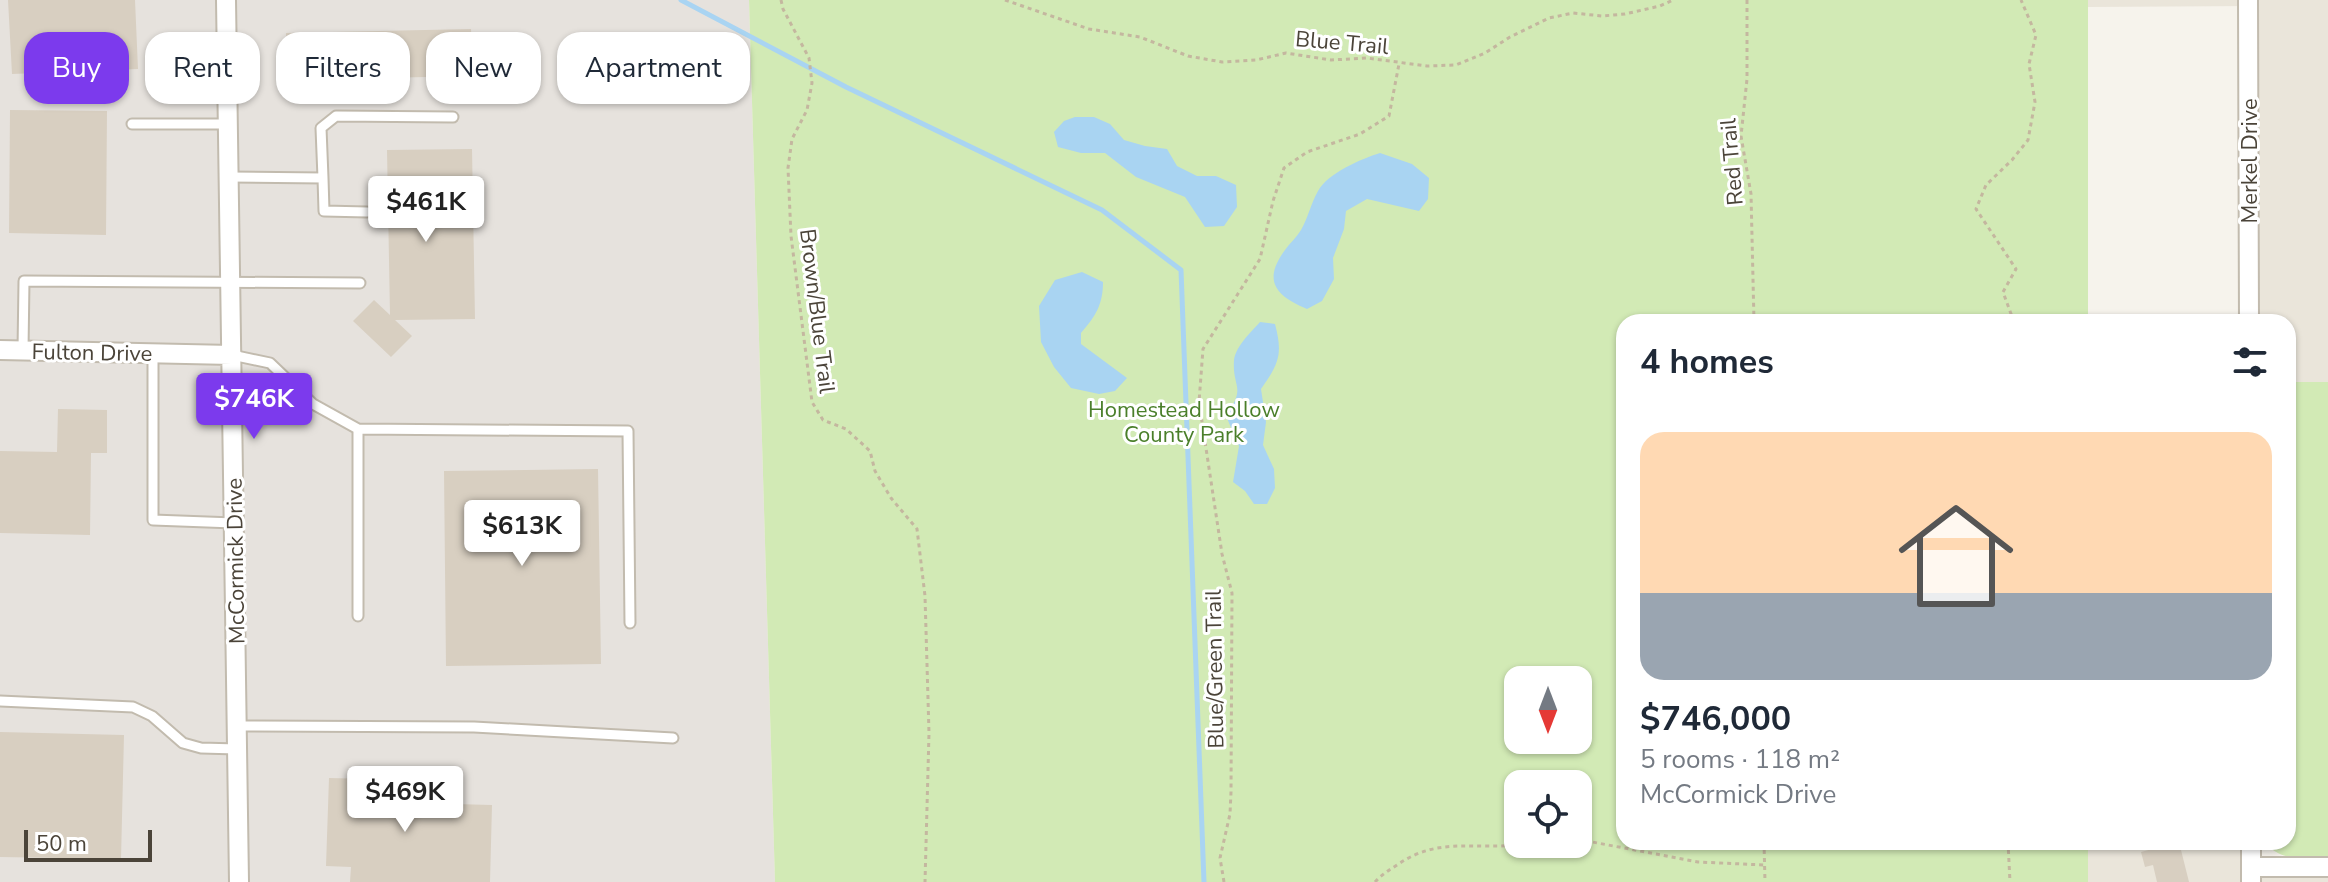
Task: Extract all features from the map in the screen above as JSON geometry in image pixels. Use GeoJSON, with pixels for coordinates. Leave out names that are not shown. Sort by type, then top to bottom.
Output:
{"type":"FeatureCollection","features":[{"type":"Feature","properties":{"kind":"street","name":"McCormick Drive"},"geometry":{"type":"LineString","coordinates":[[226,0],[239,882]]}},
{"type":"Feature","properties":{"kind":"street","name":"Merkel Drive"},"geometry":{"type":"LineString","coordinates":[[2248,0],[2249,314]]}},
{"type":"Feature","properties":{"kind":"street","name":"Fulton Drive"},"geometry":{"type":"LineString","coordinates":[[0,350],[232,355]]}},
{"type":"Feature","properties":{"kind":"street"},"geometry":{"type":"LineString","coordinates":[[2251,850],[2251,874],[2328,867]]}},
{"type":"Feature","properties":{"kind":"lane"},"geometry":{"type":"LineString","coordinates":[[367,212],[324,211],[321,128],[336,116],[453,117]]}},
{"type":"Feature","properties":{"kind":"lane"},"geometry":{"type":"LineString","coordinates":[[132,124],[228,124]]}},
{"type":"Feature","properties":{"kind":"lane"},"geometry":{"type":"LineString","coordinates":[[229,177],[323,178]]}},
{"type":"Feature","properties":{"kind":"lane"},"geometry":{"type":"LineString","coordinates":[[23,350],[24,281],[360,283]]}},
{"type":"Feature","properties":{"kind":"lane"},"geometry":{"type":"LineString","coordinates":[[153,353],[153,520],[234,523]]}},
{"type":"Feature","properties":{"kind":"lane"},"geometry":{"type":"LineString","coordinates":[[232,355],[270,363],[313,404],[358,429],[628,431],[630,623]]}},
{"type":"Feature","properties":{"kind":"lane"},"geometry":{"type":"LineString","coordinates":[[358,429],[358,616]]}},
{"type":"Feature","properties":{"kind":"lane"},"geometry":{"type":"LineString","coordinates":[[0,701],[133,707],[152,716],[183,743],[201,748],[237,749]]}},
{"type":"Feature","properties":{"kind":"lane"},"geometry":{"type":"LineString","coordinates":[[237,726],[474,727],[673,738]]}},
{"type":"Feature","properties":{"kind":"path","name":"Brown/Blue Trail"},"geometry":{"type":"LineString","coordinates":[[781,0],[809,58],[812,83],[807,110],[792,139],[788,168],[791,236],[812,402],[823,420],[846,429],[870,451],[875,471],[891,498],[917,529],[925,596],[928,718],[925,882]]}},
{"type":"Feature","properties":{"kind":"path","name":"Blue Trail"},"geometry":{"type":"LineString","coordinates":[[1005,0],[1089,29],[1140,37],[1188,56],[1222,62],[1256,60],[1286,53],[1331,60],[1367,58],[1399,64],[1456,65],[1549,18],[1573,13],[1602,16],[1625,14],[1673,0]]}},
{"type":"Feature","properties":{"kind":"path","name":"Red Trail"},"geometry":{"type":"LineString","coordinates":[[1747,0],[1748,55],[1741,136],[1751,194],[1754,314]]}},
{"type":"Feature","properties":{"kind":"path"},"geometry":{"type":"LineString","coordinates":[[2011,314],[2003,292],[2016,269],[1976,209],[1986,185],[2028,140],[2035,102],[2029,64],[2036,35],[2021,0]]}},
{"type":"Feature","properties":{"kind":"path","name":"Blue/Green Trail"},"geometry":{"type":"LineString","coordinates":[[1224,882],[1220,858],[1230,814],[1232,593],[1222,554],[1199,402],[1203,349],[1260,259],[1284,168],[1307,152],[1360,134],[1389,116],[1399,64]]}},
{"type":"Feature","properties":{"kind":"path"},"geometry":{"type":"LineString","coordinates":[[1592,842],[1616,846]]}},
{"type":"Feature","properties":{"kind":"path"},"geometry":{"type":"LineString","coordinates":[[1375,882],[1418,851],[1457,844],[1504,847]]}},
{"type":"Feature","properties":{"kind":"path"},"geometry":{"type":"LineString","coordinates":[[1635,850],[1698,862],[1765,865]]}},
{"type":"Feature","properties":{"kind":"path"},"geometry":{"type":"LineString","coordinates":[[1764,850],[1765,882]]}},
{"type":"Feature","properties":{"kind":"path"},"geometry":{"type":"LineString","coordinates":[[2008,850],[2010,882]]}},
{"type":"Feature","properties":{"kind":"shaded area"},"geometry":{"type":"Polygon","coordinates":[[[0,0],[749,0],[750,32],[557,32],[557,104],[750,104],[750,34],[775,882],[0,882],[0,0]]]}},
{"type":"Feature","properties":{"kind":"shaded area"},"geometry":{"type":"Polygon","coordinates":[[[2088,0],[2328,0],[2328,382],[2296,382],[2296,314],[2257,314],[2255,6],[2088,7],[2088,0]]]}},
{"type":"Feature","properties":{"kind":"shaded area"},"geometry":{"type":"Polygon","coordinates":[[[2088,850],[2243,850],[2243,875],[2328,875],[2328,882],[2088,882],[2088,850]]]}},
{"type":"Feature","properties":{"kind":"green space","name":"Homestead Hollow County Park"},"geometry":{"type":"Polygon","coordinates":[[[749,0],[2088,0],[2088,314],[1616,314],[1616,850],[2088,850],[2088,882],[775,882],[749,0]]]}},
{"type":"Feature","properties":{"kind":"green space"},"geometry":{"type":"Polygon","coordinates":[[[2296,382],[2328,382],[2328,857],[2301,858],[2273,850],[2296,850],[2296,382]]]}},
{"type":"Feature","properties":{"kind":"water"},"geometry":{"type":"Polygon","coordinates":[[[1075,117],[1094,117],[1110,124],[1124,140],[1167,149],[1177,166],[1197,176],[1216,176],[1236,185],[1237,207],[1224,226],[1205,227],[1185,197],[1136,177],[1105,153],[1081,153],[1058,147],[1054,132],[1064,121],[1075,117]]]}},
{"type":"Feature","properties":{"kind":"water"},"geometry":{"type":"Polygon","coordinates":[[[1380,153],[1412,164],[1429,178],[1428,199],[1419,211],[1367,199],[1346,211],[1344,229],[1333,258],[1334,279],[1322,301],[1307,309],[1287,299],[1276,286],[1274,270],[1301,230],[1323,184],[1346,168],[1380,153]]]}},
{"type":"Feature","properties":{"kind":"water"},"geometry":{"type":"Polygon","coordinates":[[[1082,272],[1103,282],[1103,290],[1095,315],[1081,333],[1081,344],[1127,378],[1115,391],[1099,394],[1071,388],[1054,367],[1041,342],[1039,306],[1055,280],[1082,272]]]}},
{"type":"Feature","properties":{"kind":"water"},"geometry":{"type":"Polygon","coordinates":[[[1260,322],[1275,324],[1279,343],[1278,358],[1261,389],[1266,422],[1263,445],[1274,469],[1275,488],[1267,504],[1254,504],[1245,491],[1233,482],[1239,446],[1226,416],[1236,399],[1235,355],[1260,322]]]}},
{"type":"Feature","properties":{"kind":"building"},"geometry":{"type":"Polygon","coordinates":[[[8,0],[135,0],[138,69],[129,69],[129,32],[24,32],[24,74],[12,74],[8,0]]]}},
{"type":"Feature","properties":{"kind":"building"},"geometry":{"type":"Polygon","coordinates":[[[471,29],[471,32],[426,32],[426,77],[410,77],[410,32],[332,32],[471,29]]]}},
{"type":"Feature","properties":{"kind":"building"},"geometry":{"type":"Polygon","coordinates":[[[10,110],[107,111],[106,235],[9,233],[10,110]]]}},
{"type":"Feature","properties":{"kind":"building"},"geometry":{"type":"Polygon","coordinates":[[[472,149],[475,319],[395,320],[412,336],[391,357],[353,321],[374,300],[390,315],[387,150],[472,149]]]}},
{"type":"Feature","properties":{"kind":"building"},"geometry":{"type":"Polygon","coordinates":[[[58,409],[107,410],[107,453],[91,453],[90,535],[0,533],[0,451],[57,452],[58,409]]]}},
{"type":"Feature","properties":{"kind":"building"},"geometry":{"type":"Polygon","coordinates":[[[598,469],[601,664],[446,666],[444,471],[598,469]]]}},
{"type":"Feature","properties":{"kind":"building"},"geometry":{"type":"Polygon","coordinates":[[[0,732],[124,735],[121,859],[0,857],[0,732]]]}},
{"type":"Feature","properties":{"kind":"building"},"geometry":{"type":"Polygon","coordinates":[[[329,778],[416,780],[416,803],[492,805],[490,882],[350,882],[351,867],[326,866],[329,778]]]}},
{"type":"Feature","properties":{"kind":"building"},"geometry":{"type":"Polygon","coordinates":[[[2181,850],[2189,882],[2157,882],[2153,865],[2145,867],[2141,852],[2181,850]]]}},
{"type":"Feature","properties":{"kind":"waterway"},"geometry":{"type":"LineString","coordinates":[[681,0],[846,87],[1102,210],[1181,270],[1204,882]]}}]}
